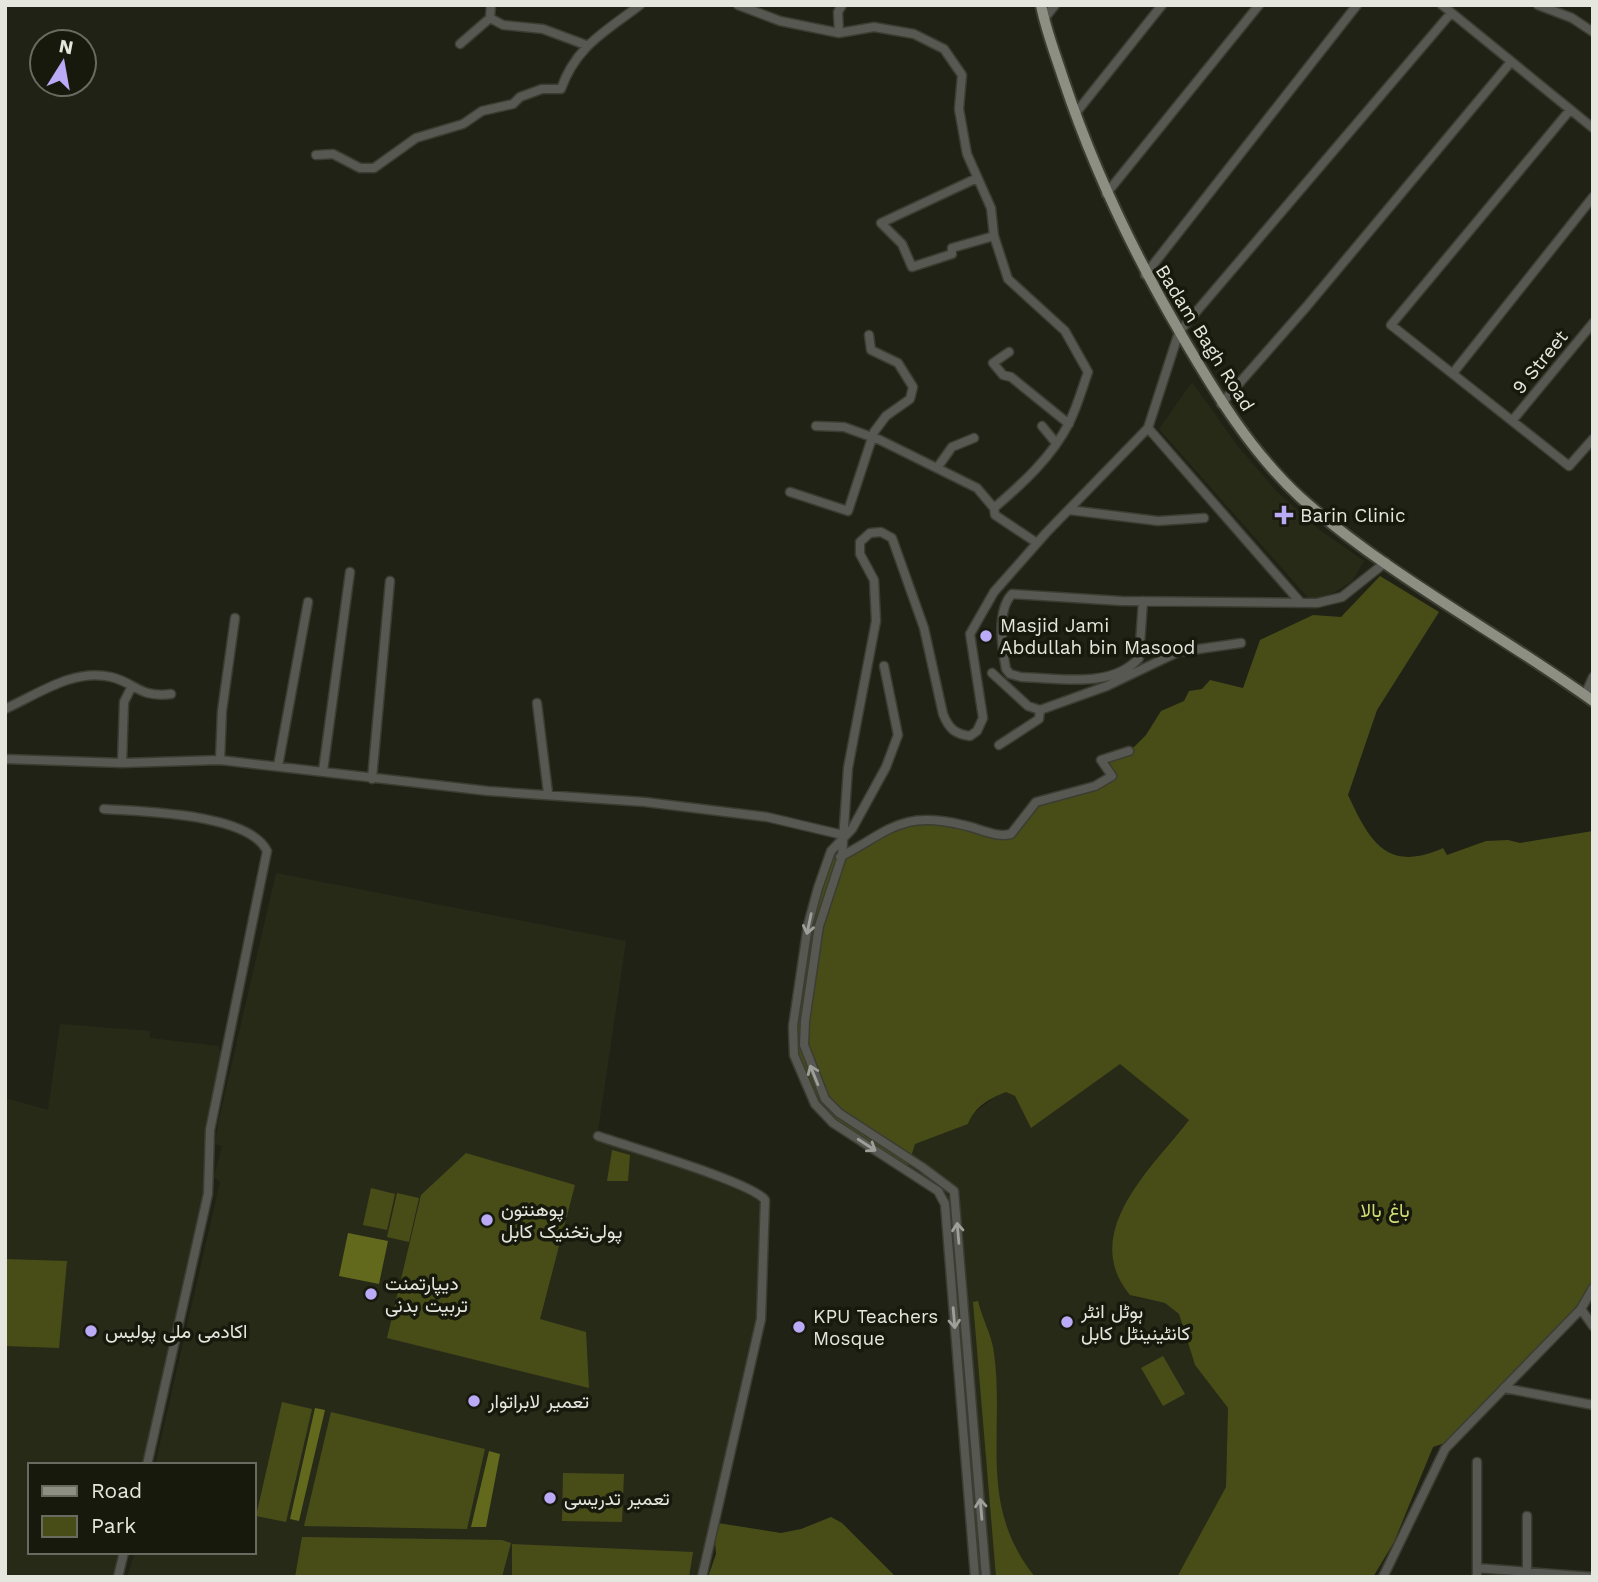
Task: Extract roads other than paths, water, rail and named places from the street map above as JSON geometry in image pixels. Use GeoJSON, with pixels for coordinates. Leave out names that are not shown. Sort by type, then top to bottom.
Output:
{"type":"FeatureCollection","features":[{"type":"Feature","properties":{"kind":"main road","name":"Badam Bagh Road"},"geometry":{"type":"LineString","coordinates":[[1041,5],[1075,114],[1106,194],[1145,275],[1221,404],[1272,470],[1300,497],[1386,562],[1589,698]]}},
{"type":"Feature","properties":{"kind":"street"},"geometry":{"type":"LineString","coordinates":[[460,44],[490,18],[491,5]]}},
{"type":"Feature","properties":{"kind":"street"},"geometry":{"type":"LineString","coordinates":[[316,155],[333,154],[360,168],[374,168],[416,138],[454,128],[482,111],[513,104],[520,97],[542,89],[561,89],[569,68],[586,45],[640,5]]}},
{"type":"Feature","properties":{"kind":"street"},"geometry":{"type":"LineString","coordinates":[[738,5],[769,17],[839,33],[874,27],[914,34],[944,49],[962,75],[959,109],[967,154],[975,179],[991,208],[994,236],[1008,279],[1065,331],[1088,372],[1069,424],[1056,443],[1029,478],[994,508]]}},
{"type":"Feature","properties":{"kind":"street"},"geometry":{"type":"LineString","coordinates":[[769,17],[771,5]]}},
{"type":"Feature","properties":{"kind":"street"},"geometry":{"type":"LineString","coordinates":[[839,33],[838,12],[842,5]]}},
{"type":"Feature","properties":{"kind":"street"},"geometry":{"type":"LineString","coordinates":[[1044,19],[1055,5]]}},
{"type":"Feature","properties":{"kind":"street"},"geometry":{"type":"LineString","coordinates":[[1075,114],[1162,5]]}},
{"type":"Feature","properties":{"kind":"street"},"geometry":{"type":"LineString","coordinates":[[1106,194],[1259,5]]}},
{"type":"Feature","properties":{"kind":"street"},"geometry":{"type":"LineString","coordinates":[[1145,275],[1357,5]]}},
{"type":"Feature","properties":{"kind":"street"},"geometry":{"type":"LineString","coordinates":[[1442,5],[1593,128]]}},
{"type":"Feature","properties":{"kind":"street"},"geometry":{"type":"LineString","coordinates":[[1538,5],[1572,18],[1593,32]]}},
{"type":"Feature","properties":{"kind":"street"},"geometry":{"type":"LineString","coordinates":[[986,1577],[954,1191],[839,1113],[825,1099],[804,1045],[804,1021],[819,926],[842,856],[853,731],[876,621],[874,580],[860,554],[860,542],[870,533],[881,532],[892,538],[924,628],[943,715],[948,726],[958,734],[970,736],[977,731],[982,718],[970,643],[973,625],[993,592],[1037,542],[1148,428],[1180,332],[1451,13]]}},
{"type":"Feature","properties":{"kind":"street"},"geometry":{"type":"LineString","coordinates":[[490,18],[503,25],[543,29],[586,45]]}},
{"type":"Feature","properties":{"kind":"street"},"geometry":{"type":"LineString","coordinates":[[1221,404],[1307,306],[1510,62]]}},
{"type":"Feature","properties":{"kind":"street"},"geometry":{"type":"LineString","coordinates":[[1570,110],[1391,324],[1569,466],[1593,439]]}},
{"type":"Feature","properties":{"kind":"street"},"geometry":{"type":"LineString","coordinates":[[975,179],[881,223],[902,244],[912,267],[952,254],[954,247],[994,236]]}},
{"type":"Feature","properties":{"kind":"street"},"geometry":{"type":"LineString","coordinates":[[1453,373],[1593,197]]}},
{"type":"Feature","properties":{"kind":"street","name":"9 Street"},"geometry":{"type":"LineString","coordinates":[[1513,421],[1593,323]]}},
{"type":"Feature","properties":{"kind":"street"},"geometry":{"type":"LineString","coordinates":[[790,492],[848,511],[872,438],[886,416],[911,400],[914,387],[898,363],[871,350],[869,335]]}},
{"type":"Feature","properties":{"kind":"street"},"geometry":{"type":"LineString","coordinates":[[1009,352],[993,363],[1000,374],[1011,377],[1069,424]]}},
{"type":"Feature","properties":{"kind":"street"},"geometry":{"type":"LineString","coordinates":[[816,426],[844,427],[977,488],[994,508],[995,515],[1037,542]]}},
{"type":"Feature","properties":{"kind":"street"},"geometry":{"type":"LineString","coordinates":[[1042,426],[1056,443]]}},
{"type":"Feature","properties":{"kind":"street"},"geometry":{"type":"LineString","coordinates":[[1148,428],[1301,603]]}},
{"type":"Feature","properties":{"kind":"street"},"geometry":{"type":"LineString","coordinates":[[937,468],[952,447],[974,438]]}},
{"type":"Feature","properties":{"kind":"street"},"geometry":{"type":"LineString","coordinates":[[1069,510],[1158,521],[1204,518]]}},
{"type":"Feature","properties":{"kind":"street"},"geometry":{"type":"LineString","coordinates":[[1143,601],[1139,658],[1118,673],[1095,679],[1021,677],[1010,674],[1006,669],[1002,624],[1007,602],[1012,594],[1143,601],[1301,603],[1342,597],[1386,562]]}},
{"type":"Feature","properties":{"kind":"street"},"geometry":{"type":"LineString","coordinates":[[323,771],[350,572]]}},
{"type":"Feature","properties":{"kind":"street"},"geometry":{"type":"LineString","coordinates":[[372,779],[390,581]]}},
{"type":"Feature","properties":{"kind":"street"},"geometry":{"type":"LineString","coordinates":[[278,766],[308,602]]}},
{"type":"Feature","properties":{"kind":"street"},"geometry":{"type":"LineString","coordinates":[[219,760],[222,711],[235,618]]}},
{"type":"Feature","properties":{"kind":"street"},"geometry":{"type":"LineString","coordinates":[[992,673],[1028,706],[1040,710],[1107,686],[1178,652],[1241,643]]}},
{"type":"Feature","properties":{"kind":"street"},"geometry":{"type":"LineString","coordinates":[[884,666],[898,736],[886,767],[852,829],[843,835],[828,859],[808,925],[793,1027],[794,1055],[815,1104],[832,1123],[938,1191],[945,1204],[975,1577]]}},
{"type":"Feature","properties":{"kind":"street"},"geometry":{"type":"LineString","coordinates":[[5,702],[5,709],[48,691],[56,682],[80,676],[108,676],[125,681],[131,688],[145,694],[171,694]]}},
{"type":"Feature","properties":{"kind":"street"},"geometry":{"type":"LineString","coordinates":[[1589,698],[1593,677]]}},
{"type":"Feature","properties":{"kind":"street"},"geometry":{"type":"LineString","coordinates":[[122,763],[124,702],[131,688]]}},
{"type":"Feature","properties":{"kind":"street"},"geometry":{"type":"LineString","coordinates":[[537,703],[548,793]]}},
{"type":"Feature","properties":{"kind":"street"},"geometry":{"type":"LineString","coordinates":[[999,745],[1038,719],[1040,710]]}},
{"type":"Feature","properties":{"kind":"street"},"geometry":{"type":"LineString","coordinates":[[828,859],[842,856],[889,826],[902,822],[951,822],[1000,835],[1011,834],[1036,802],[1095,786],[1112,776],[1101,760],[1129,751]]}},
{"type":"Feature","properties":{"kind":"street"},"geometry":{"type":"LineString","coordinates":[[5,759],[122,763],[219,760],[372,779],[488,791],[548,793],[766,817],[843,835]]}},
{"type":"Feature","properties":{"kind":"street"},"geometry":{"type":"LineString","coordinates":[[104,809],[204,819],[253,834],[262,841],[267,851],[211,1130],[208,1194],[146,1463]]}},
{"type":"Feature","properties":{"kind":"street"},"geometry":{"type":"LineString","coordinates":[[598,1136],[746,1188],[759,1193],[765,1200],[761,1319],[702,1577]]}},
{"type":"Feature","properties":{"kind":"street"},"geometry":{"type":"LineString","coordinates":[[916,1176],[922,1167]]}},
{"type":"Feature","properties":{"kind":"street"},"geometry":{"type":"LineString","coordinates":[[951,1277],[961,1276]]}},
{"type":"Feature","properties":{"kind":"street"},"geometry":{"type":"LineString","coordinates":[[1383,1577],[1445,1448],[1581,1309],[1593,1288]]}},
{"type":"Feature","properties":{"kind":"street"},"geometry":{"type":"LineString","coordinates":[[1581,1309],[1593,1326]]}},
{"type":"Feature","properties":{"kind":"street"},"geometry":{"type":"LineString","coordinates":[[1504,1388],[1593,1405]]}},
{"type":"Feature","properties":{"kind":"street"},"geometry":{"type":"LineString","coordinates":[[1476,1462],[1477,1572],[1527,1571],[1593,1577]]}},
{"type":"Feature","properties":{"kind":"street"},"geometry":{"type":"LineString","coordinates":[[1527,1516],[1527,1571]]}},
{"type":"Feature","properties":{"kind":"street"},"geometry":{"type":"LineString","coordinates":[[118,1577],[124,1554]]}},
{"type":"Feature","properties":{"kind":"place","name":"Barin Clinic"},"geometry":{"type":"Point","coordinates":[1284,515]}},
{"type":"Feature","properties":{"kind":"place","name":"Masjid Jami Abdullah bin Masood"},"geometry":{"type":"Point","coordinates":[986,636]}},
{"type":"Feature","properties":{"kind":"place","name":"پوهنتون پولی‌تخنیک کابل"},"geometry":{"type":"Point","coordinates":[487,1220]}},
{"type":"Feature","properties":{"kind":"place","name":"دیپارتمنت تربیت بدنی"},"geometry":{"type":"Point","coordinates":[371,1294]}},
{"type":"Feature","properties":{"kind":"place","name":"ہوٹل انٹر کانٹینینٹل کابل"},"geometry":{"type":"Point","coordinates":[1067,1322]}},
{"type":"Feature","properties":{"kind":"place","name":"KPU Teachers Mosque"},"geometry":{"type":"Point","coordinates":[799,1327]}},
{"type":"Feature","properties":{"kind":"place","name":"اکادمی ملی پولیس"},"geometry":{"type":"Point","coordinates":[91,1331]}},
{"type":"Feature","properties":{"kind":"place","name":"تعمیر لابراتوار"},"geometry":{"type":"Point","coordinates":[474,1401]}},
{"type":"Feature","properties":{"kind":"place","name":"تعمیر تدریسی"},"geometry":{"type":"Point","coordinates":[550,1498]}},
{"type":"Feature","properties":{"kind":"park label","name":"باغ بالا"},"geometry":{"type":"Point","coordinates":[1385,1210]}}]}
